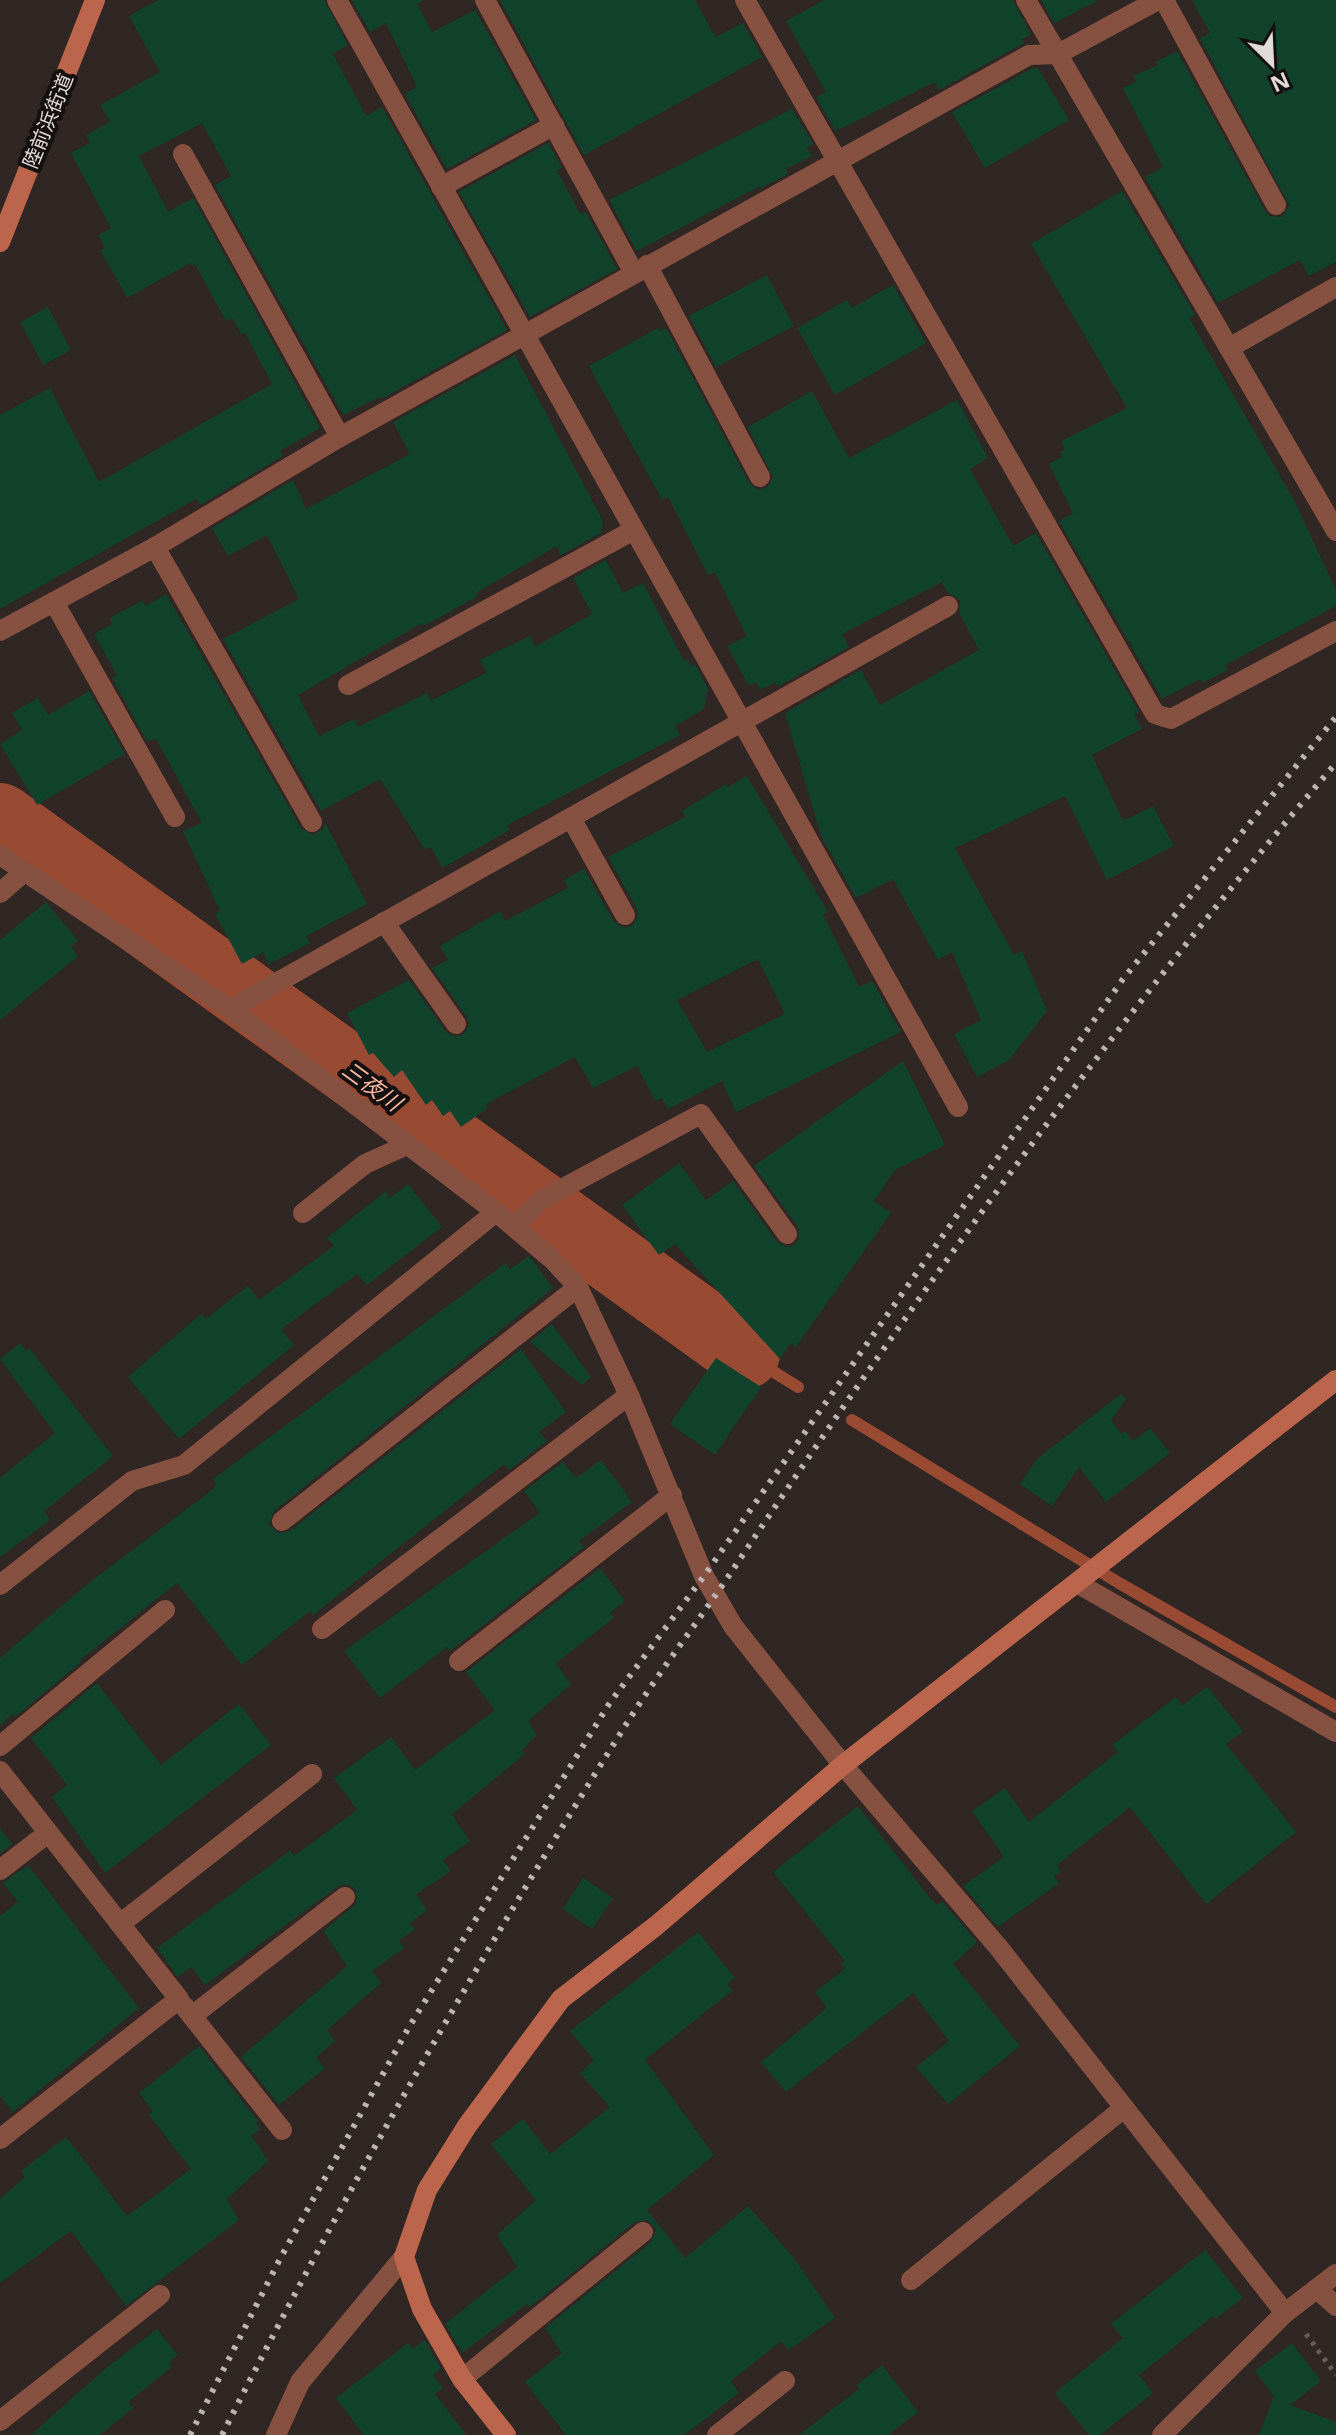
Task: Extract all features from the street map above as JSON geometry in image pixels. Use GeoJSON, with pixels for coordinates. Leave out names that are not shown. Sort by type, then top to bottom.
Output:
{"type":"FeatureCollection","features":[{"type":"Feature","properties":{"kind":"street","name":"陸前浜街道"},"geometry":{"type":"LineString","coordinates":[[0,242],[95,0]]}},
{"type":"Feature","properties":{"kind":"street"},"geometry":{"type":"LineString","coordinates":[[337,0],[958,1107]]}},
{"type":"Feature","properties":{"kind":"street"},"geometry":{"type":"LineString","coordinates":[[485,0],[554,125],[760,477]]}},
{"type":"Feature","properties":{"kind":"street"},"geometry":{"type":"LineString","coordinates":[[745,0],[1155,714],[1171,719],[1336,631]]}},
{"type":"Feature","properties":{"kind":"street"},"geometry":{"type":"LineString","coordinates":[[1026,0],[1336,531]]}},
{"type":"Feature","properties":{"kind":"street"},"geometry":{"type":"LineString","coordinates":[[0,631],[155,547],[340,437],[1029,55],[1058,54],[1161,0],[1276,205]]}},
{"type":"Feature","properties":{"kind":"street"},"geometry":{"type":"LineString","coordinates":[[441,187],[554,125]]}},
{"type":"Feature","properties":{"kind":"street"},"geometry":{"type":"LineString","coordinates":[[183,154],[340,437]]}},
{"type":"Feature","properties":{"kind":"street"},"geometry":{"type":"LineString","coordinates":[[1229,348],[1336,287]]}},
{"type":"Feature","properties":{"kind":"street"},"geometry":{"type":"LineString","coordinates":[[348,685],[634,530]]}},
{"type":"Feature","properties":{"kind":"street"},"geometry":{"type":"LineString","coordinates":[[155,547],[312,822]]}},
{"type":"Feature","properties":{"kind":"street"},"geometry":{"type":"LineString","coordinates":[[54,602],[175,817]]}},
{"type":"Feature","properties":{"kind":"street"},"geometry":{"type":"LineString","coordinates":[[230,1009],[948,606]]}},
{"type":"Feature","properties":{"kind":"street"},"geometry":{"type":"LineString","coordinates":[[571,818],[625,915]]}},
{"type":"Feature","properties":{"kind":"street"},"geometry":{"type":"LineString","coordinates":[[0,855],[230,1009],[405,1146],[496,1212],[552,1259],[578,1287],[629,1395],[704,1576],[733,1626],[843,1765],[999,1948],[1286,2312]]}},
{"type":"Feature","properties":{"kind":"street"},"geometry":{"type":"LineString","coordinates":[[0,893],[24,872]]}},
{"type":"Feature","properties":{"kind":"street"},"geometry":{"type":"LineString","coordinates":[[384,922],[456,1024]]}},
{"type":"Feature","properties":{"kind":"street"},"geometry":{"type":"LineString","coordinates":[[514,1227],[541,1200],[701,1114],[787,1234]]}},
{"type":"Feature","properties":{"kind":"street"},"geometry":{"type":"LineString","coordinates":[[303,1213],[365,1164],[405,1146]]}},
{"type":"Feature","properties":{"kind":"street"},"geometry":{"type":"LineString","coordinates":[[0,1585],[132,1481],[184,1465],[496,1212]]}},
{"type":"Feature","properties":{"kind":"street"},"geometry":{"type":"LineString","coordinates":[[282,1521],[578,1287]]}},
{"type":"Feature","properties":{"kind":"street"},"geometry":{"type":"LineString","coordinates":[[276,2435],[300,2382],[404,2257],[427,2190],[467,2126],[561,1999],[657,1925],[843,1765],[1336,1380]]}},
{"type":"Feature","properties":{"kind":"street"},"geometry":{"type":"LineString","coordinates":[[322,1629],[629,1395]]}},
{"type":"Feature","properties":{"kind":"street"},"geometry":{"type":"LineString","coordinates":[[459,1661],[672,1495]]}},
{"type":"Feature","properties":{"kind":"street"},"geometry":{"type":"LineString","coordinates":[[1090,1574],[1336,1732]]}},
{"type":"Feature","properties":{"kind":"street"},"geometry":{"type":"LineString","coordinates":[[0,1746],[165,1610]]}},
{"type":"Feature","properties":{"kind":"street"},"geometry":{"type":"LineString","coordinates":[[0,1771],[282,2130]]}},
{"type":"Feature","properties":{"kind":"street"},"geometry":{"type":"LineString","coordinates":[[120,1924],[312,1774]]}},
{"type":"Feature","properties":{"kind":"street"},"geometry":{"type":"LineString","coordinates":[[0,1870],[48,1833]]}},
{"type":"Feature","properties":{"kind":"street"},"geometry":{"type":"LineString","coordinates":[[0,2139],[345,1897]]}},
{"type":"Feature","properties":{"kind":"street"},"geometry":{"type":"LineString","coordinates":[[911,2280],[1124,2108]]}},
{"type":"Feature","properties":{"kind":"street"},"geometry":{"type":"LineString","coordinates":[[462,2379],[643,2232]]}},
{"type":"Feature","properties":{"kind":"street"},"geometry":{"type":"LineString","coordinates":[[404,2257],[422,2309],[462,2379],[506,2435]]}},
{"type":"Feature","properties":{"kind":"street"},"geometry":{"type":"LineString","coordinates":[[1162,2435],[1286,2312],[1336,2274]]}},
{"type":"Feature","properties":{"kind":"street"},"geometry":{"type":"LineString","coordinates":[[1317,2289],[1336,2306]]}},
{"type":"Feature","properties":{"kind":"street"},"geometry":{"type":"LineString","coordinates":[[0,2421],[160,2295]]}},
{"type":"Feature","properties":{"kind":"street"},"geometry":{"type":"LineString","coordinates":[[717,2435],[785,2381]]}},
{"type":"Feature","properties":{"kind":"path"},"geometry":{"type":"LineString","coordinates":[[1286,2312],[1336,2375]]}},
{"type":"Feature","properties":{"kind":"building"},"geometry":{"type":"Polygon","coordinates":[[[158,0],[324,0],[348,45],[333,54],[366,116],[382,107],[507,330],[381,399],[343,415],[215,185],[231,176],[202,123],[139,156],[168,212],[193,198],[320,428],[280,451],[283,456],[200,505],[196,499],[0,609],[0,415],[50,388],[99,482],[272,384],[245,333],[241,334],[232,318],[226,321],[195,264],[192,266],[190,263],[127,298],[100,250],[105,248],[98,235],[111,228],[71,153],[90,143],[86,135],[110,122],[100,105],[160,72],[129,16],[158,0]]]}},
{"type":"Feature","properties":{"kind":"building"},"geometry":{"type":"Polygon","coordinates":[[[352,0],[424,0],[417,4],[432,32],[475,10],[536,120],[447,169],[405,94],[417,87],[386,23],[370,32],[352,0]]]}},
{"type":"Feature","properties":{"kind":"building"},"geometry":{"type":"Polygon","coordinates":[[[500,0],[695,0],[715,37],[743,23],[762,57],[584,155],[500,0]]]}},
{"type":"Feature","properties":{"kind":"building"},"geometry":{"type":"Polygon","coordinates":[[[824,0],[1013,0],[1031,35],[1022,39],[1024,43],[939,90],[935,82],[836,131],[816,97],[826,92],[786,21],[824,0]]]}},
{"type":"Feature","properties":{"kind":"building"},"geometry":{"type":"Polygon","coordinates":[[[1041,0],[1099,0],[1054,23],[1041,0]]]}},
{"type":"Feature","properties":{"kind":"building"},"geometry":{"type":"Polygon","coordinates":[[[1192,0],[1336,0],[1336,262],[1309,276],[1300,260],[1218,303],[1145,177],[1163,167],[1123,88],[1136,82],[1133,76],[1158,65],[1156,62],[1177,51],[1265,211],[1270,216],[1282,217],[1289,205],[1200,38],[1210,33],[1192,0]]]}},
{"type":"Feature","properties":{"kind":"building"},"geometry":{"type":"Polygon","coordinates":[[[1038,68],[1069,120],[985,168],[952,112],[1038,68]]]}},
{"type":"Feature","properties":{"kind":"building"},"geometry":{"type":"Polygon","coordinates":[[[792,109],[813,144],[807,148],[812,156],[786,169],[788,174],[637,251],[609,200],[792,109]]]}},
{"type":"Feature","properties":{"kind":"building"},"geometry":{"type":"Polygon","coordinates":[[[548,143],[562,168],[557,170],[580,214],[586,212],[617,269],[530,317],[459,192],[548,143]]]}},
{"type":"Feature","properties":{"kind":"building"},"geometry":{"type":"Polygon","coordinates":[[[1122,191],[1195,315],[1189,318],[1295,502],[1336,590],[1336,605],[1325,612],[1225,665],[1228,670],[1202,683],[1200,679],[1162,699],[1059,521],[1073,513],[1049,464],[1062,457],[1060,452],[1065,449],[1061,441],[1127,408],[1031,244],[1122,191]]]}},
{"type":"Feature","properties":{"kind":"building"},"geometry":{"type":"Polygon","coordinates":[[[767,275],[794,326],[716,367],[689,316],[767,275]]]}},
{"type":"Feature","properties":{"kind":"building"},"geometry":{"type":"Polygon","coordinates":[[[893,285],[926,343],[835,395],[797,328],[847,300],[852,308],[893,285]]]}},
{"type":"Feature","properties":{"kind":"building"},"geometry":{"type":"Polygon","coordinates":[[[48,307],[71,350],[43,365],[20,322],[48,307]]]}},
{"type":"Feature","properties":{"kind":"building"},"geometry":{"type":"Polygon","coordinates":[[[658,328],[660,331],[666,328],[749,483],[759,490],[767,488],[773,477],[748,427],[812,391],[849,458],[957,400],[988,458],[970,469],[1013,546],[1036,533],[1139,712],[1134,714],[1142,729],[1092,755],[1123,821],[1153,806],[1174,846],[1107,880],[1065,796],[955,848],[1014,955],[1022,951],[1047,1011],[1009,1060],[977,1077],[954,1034],[981,1020],[952,952],[938,960],[893,879],[856,898],[821,836],[785,713],[861,670],[880,705],[979,650],[959,613],[960,600],[948,593],[942,582],[842,634],[849,647],[777,687],[776,682],[760,690],[756,682],[749,686],[727,646],[747,636],[715,572],[708,575],[668,497],[662,500],[589,366],[658,328]]]}},
{"type":"Feature","properties":{"kind":"building"},"geometry":{"type":"Polygon","coordinates":[[[515,355],[603,521],[601,533],[561,555],[557,546],[476,593],[478,596],[424,626],[422,623],[298,695],[319,736],[354,719],[358,727],[427,693],[431,701],[486,673],[480,660],[530,636],[535,647],[592,614],[573,578],[606,560],[623,593],[643,583],[684,661],[687,659],[691,666],[695,664],[708,689],[704,709],[675,726],[680,735],[507,825],[510,830],[442,868],[431,847],[425,850],[380,779],[321,811],[223,639],[299,599],[267,535],[228,556],[212,528],[293,480],[306,509],[410,454],[393,422],[515,355]]]}},
{"type":"Feature","properties":{"kind":"building"},"geometry":{"type":"Polygon","coordinates":[[[166,594],[301,828],[313,835],[323,829],[325,822],[367,904],[306,936],[310,943],[269,964],[263,952],[242,964],[215,914],[220,911],[183,831],[202,823],[156,739],[147,741],[112,678],[117,675],[94,634],[112,624],[110,618],[143,600],[146,606],[166,594]]]}},
{"type":"Feature","properties":{"kind":"building"},"geometry":{"type":"Polygon","coordinates":[[[89,691],[125,754],[37,805],[0,744],[22,730],[12,713],[38,698],[48,715],[89,691]]]}},
{"type":"Feature","properties":{"kind":"building"},"geometry":{"type":"Polygon","coordinates":[[[747,776],[828,912],[823,915],[859,987],[872,981],[901,1032],[736,1112],[722,1081],[668,1109],[662,1098],[655,1101],[637,1066],[593,1088],[575,1057],[486,1104],[488,1108],[461,1127],[450,1111],[443,1116],[432,1100],[426,1105],[402,1070],[394,1077],[373,1053],[369,1055],[347,1013],[409,980],[446,1032],[456,1037],[464,1034],[469,1024],[467,1017],[432,968],[448,960],[440,946],[500,911],[505,921],[568,888],[564,880],[584,869],[614,922],[624,928],[632,926],[638,916],[637,909],[608,857],[685,817],[682,811],[726,784],[728,787],[747,776]],[[758,959],[677,1000],[707,1052],[785,1014],[758,959]]]}},
{"type":"Feature","properties":{"kind":"building"},"geometry":{"type":"Polygon","coordinates":[[[46,902],[78,941],[71,946],[78,956],[0,1020],[0,940],[46,902]]]}},
{"type":"Feature","properties":{"kind":"building"},"geometry":{"type":"Polygon","coordinates":[[[903,1061],[945,1145],[895,1170],[874,1201],[891,1213],[796,1347],[791,1343],[780,1359],[675,1244],[659,1255],[622,1205],[679,1163],[706,1200],[733,1181],[777,1242],[788,1247],[794,1245],[799,1239],[798,1227],[754,1166],[903,1061]]]}},
{"type":"Feature","properties":{"kind":"building"},"geometry":{"type":"Polygon","coordinates":[[[408,1184],[442,1227],[367,1285],[357,1274],[281,1329],[294,1345],[179,1439],[128,1377],[201,1314],[206,1319],[248,1286],[259,1300],[334,1246],[327,1238],[386,1191],[388,1199],[408,1184]]]}},
{"type":"Feature","properties":{"kind":"building"},"geometry":{"type":"Polygon","coordinates":[[[529,1256],[553,1288],[274,1511],[269,1524],[278,1533],[290,1531],[521,1349],[566,1412],[539,1432],[547,1441],[509,1470],[504,1464],[313,1615],[310,1611],[242,1665],[177,1583],[80,1660],[15,1717],[13,1714],[0,1725],[0,1658],[90,1582],[212,1490],[216,1483],[213,1479],[506,1263],[510,1269],[529,1256]]]}},
{"type":"Feature","properties":{"kind":"building"},"geometry":{"type":"Polygon","coordinates":[[[552,1324],[591,1377],[582,1385],[530,1342],[552,1324]]]}},
{"type":"Feature","properties":{"kind":"building"},"geometry":{"type":"Polygon","coordinates":[[[20,1343],[26,1351],[29,1348],[113,1456],[44,1511],[50,1520],[0,1557],[0,1478],[55,1433],[0,1359],[20,1343]]]}},
{"type":"Feature","properties":{"kind":"building"},"geometry":{"type":"Polygon","coordinates":[[[716,1358],[761,1387],[715,1455],[670,1424],[716,1358]]]}},
{"type":"Feature","properties":{"kind":"building"},"geometry":{"type":"Polygon","coordinates":[[[1121,1394],[1126,1399],[1111,1420],[1121,1434],[1125,1431],[1133,1441],[1150,1428],[1170,1453],[1106,1502],[1079,1467],[1052,1506],[1020,1484],[1037,1459],[1121,1394]]]}},
{"type":"Feature","properties":{"kind":"building"},"geometry":{"type":"Polygon","coordinates":[[[601,1460],[632,1502],[579,1541],[584,1547],[450,1651],[447,1647],[380,1698],[344,1651],[540,1513],[524,1491],[563,1462],[576,1478],[601,1460]]]}},
{"type":"Feature","properties":{"kind":"building"},"geometry":{"type":"Polygon","coordinates":[[[600,1568],[625,1601],[610,1613],[614,1618],[556,1663],[571,1684],[528,1721],[537,1735],[522,1750],[525,1754],[452,1814],[470,1841],[443,1860],[451,1871],[416,1894],[427,1910],[410,1923],[415,1929],[399,1941],[404,1948],[372,1971],[381,1983],[327,2030],[335,2041],[316,2057],[325,2068],[279,2105],[241,2057],[347,1966],[323,1931],[357,1903],[355,1888],[344,1884],[337,1887],[205,1985],[191,1967],[178,1977],[157,1948],[290,1851],[294,1856],[357,1810],[334,1778],[391,1737],[415,1770],[495,1710],[466,1672],[600,1568]]]}},
{"type":"Feature","properties":{"kind":"building"},"geometry":{"type":"Polygon","coordinates":[[[97,1683],[161,1765],[239,1704],[271,1745],[105,1873],[52,1797],[67,1785],[31,1738],[97,1683]]]}},
{"type":"Feature","properties":{"kind":"building"},"geometry":{"type":"Polygon","coordinates":[[[1207,1687],[1243,1731],[1226,1744],[1296,1832],[1206,1904],[1130,1807],[1057,1865],[1061,1872],[1054,1876],[1059,1883],[998,1927],[963,1886],[1004,1857],[972,1811],[1005,1788],[1029,1822],[1118,1752],[1112,1745],[1176,1697],[1182,1706],[1207,1687]]]}},
{"type":"Feature","properties":{"kind":"building"},"geometry":{"type":"Polygon","coordinates":[[[858,1806],[930,1898],[937,1905],[942,1901],[977,1942],[953,1964],[1020,2046],[948,2104],[916,2067],[949,2041],[913,1993],[786,2092],[761,2062],[827,2008],[815,1992],[845,1969],[841,1965],[845,1961],[773,1872],[858,1806]]]}},
{"type":"Feature","properties":{"kind":"building"},"geometry":{"type":"Polygon","coordinates":[[[0,1828],[12,1844],[0,1854],[0,1828]]]}},
{"type":"Feature","properties":{"kind":"building"},"geometry":{"type":"Polygon","coordinates":[[[28,1865],[139,2008],[13,2112],[0,2096],[0,1916],[18,1902],[3,1883],[28,1865]]]}},
{"type":"Feature","properties":{"kind":"building"},"geometry":{"type":"Polygon","coordinates":[[[583,1878],[613,1898],[592,1929],[563,1909],[583,1878]]]}},
{"type":"Feature","properties":{"kind":"building"},"geometry":{"type":"Polygon","coordinates":[[[698,1932],[735,1978],[727,1984],[733,1990],[645,2060],[714,2155],[647,2210],[685,2258],[748,2206],[794,2258],[835,2318],[788,2350],[781,2341],[731,2381],[739,2393],[684,2435],[566,2435],[525,2382],[562,2353],[545,2328],[651,2242],[656,2229],[647,2220],[635,2222],[530,2307],[527,2304],[462,2353],[445,2324],[517,2267],[497,2235],[536,2200],[491,2144],[523,2119],[550,2154],[610,2107],[580,2073],[594,2060],[570,2031],[698,1932]]]}},
{"type":"Feature","properties":{"kind":"building"},"geometry":{"type":"Polygon","coordinates":[[[199,2046],[258,2121],[260,2130],[251,2135],[268,2161],[227,2199],[239,2220],[126,2306],[71,2231],[0,2283],[0,2199],[25,2177],[21,2171],[66,2137],[127,2216],[191,2169],[149,2115],[153,2111],[139,2093],[199,2046]]]}},
{"type":"Feature","properties":{"kind":"building"},"geometry":{"type":"Polygon","coordinates":[[[1205,2250],[1243,2298],[1215,2319],[1213,2316],[1139,2375],[1153,2393],[1100,2435],[1089,2435],[1055,2393],[1123,2338],[1111,2324],[1205,2250]]]}},
{"type":"Feature","properties":{"kind":"building"},"geometry":{"type":"Polygon","coordinates":[[[157,2329],[178,2355],[169,2362],[172,2367],[128,2402],[133,2408],[100,2435],[31,2435],[106,2368],[157,2329]]]}},
{"type":"Feature","properties":{"kind":"building"},"geometry":{"type":"Polygon","coordinates":[[[425,2340],[441,2369],[433,2375],[443,2388],[435,2394],[466,2435],[364,2435],[336,2398],[408,2343],[413,2349],[425,2340]]]}},
{"type":"Feature","properties":{"kind":"building"},"geometry":{"type":"Polygon","coordinates":[[[1292,2343],[1321,2381],[1290,2405],[1336,2422],[1336,2435],[1259,2435],[1273,2398],[1276,2399],[1255,2371],[1292,2343]]]}},
{"type":"Feature","properties":{"kind":"building"},"geometry":{"type":"Polygon","coordinates":[[[882,2365],[918,2412],[888,2435],[799,2435],[859,2389],[857,2385],[882,2365]]]}},
{"type":"Feature","properties":{"kind":"waterway","name":"三夜川"},"geometry":{"type":"LineString","coordinates":[[0,818],[745,1354]]}},
{"type":"Feature","properties":{"kind":"waterway"},"geometry":{"type":"LineString","coordinates":[[745,1354],[798,1387]]}},
{"type":"Feature","properties":{"kind":"waterway"},"geometry":{"type":"LineString","coordinates":[[852,1420],[1119,1583],[1336,1707]]}},
{"type":"Feature","properties":{"kind":"railway"},"geometry":{"type":"LineString","coordinates":[[190,2435],[281,2257],[409,2027],[609,1704],[704,1576],[1123,979],[1336,717]]}},
{"type":"Feature","properties":{"kind":"railway"},"geometry":{"type":"LineString","coordinates":[[222,2435],[317,2253],[416,2074],[519,1897],[640,1703],[878,1358],[1024,1155],[1176,956],[1336,763]]}}]}
